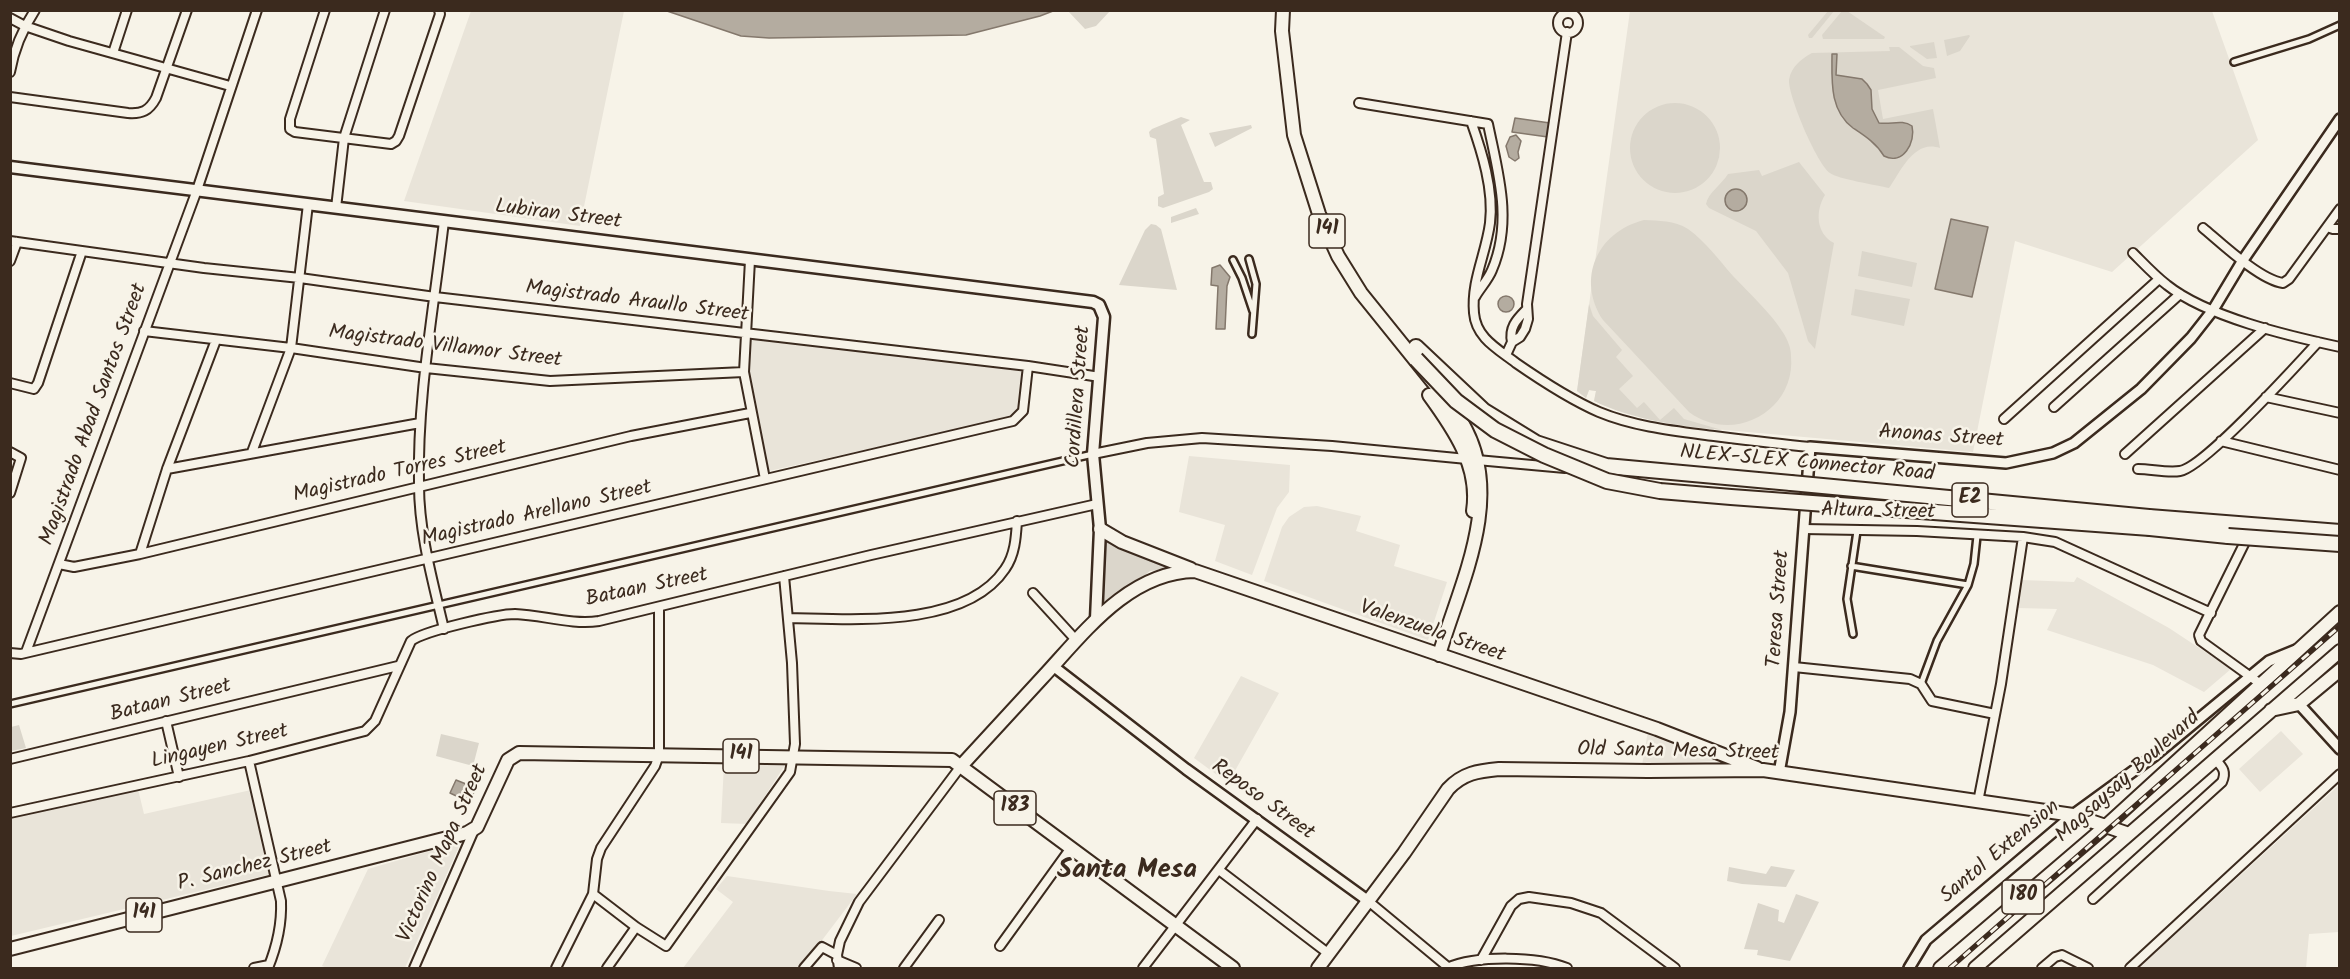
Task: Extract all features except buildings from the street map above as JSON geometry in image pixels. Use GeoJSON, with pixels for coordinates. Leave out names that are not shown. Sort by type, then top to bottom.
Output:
{"type":"FeatureCollection","features":[{"type":"Feature","properties":{"kind":"highway","name":"NLEX-SLEX Connector Road"},"geometry":{"type":"LineString","coordinates":[[2340,532],[2149,517],[1606,466],[1536,443],[1484,411],[1416,353],[1456,401],[1495,430],[1544,455],[1607,481],[1660,491],[2340,544]]}},
{"type":"Feature","properties":{"kind":"main road","name":"141"},"geometry":{"type":"LineString","coordinates":[[1283,10],[1282,31],[1294,135],[1319,214],[1338,256],[1361,293],[1432,391],[1467,431],[1472,460],[1482,494],[1479,520],[1435,654]]}},
{"type":"Feature","properties":{"kind":"main road","name":"Lubiran Street"},"geometry":{"type":"LineString","coordinates":[[10,167],[1085,300],[1099,305]]}},
{"type":"Feature","properties":{"kind":"main road","name":"Cordillera Street"},"geometry":{"type":"LineString","coordinates":[[1099,305],[1104,317],[1093,454],[1100,529]]}},
{"type":"Feature","properties":{"kind":"main road","name":"141"},"geometry":{"type":"LineString","coordinates":[[1432,391],[1472,460]]}},
{"type":"Feature","properties":{"kind":"main road"},"geometry":{"type":"LineString","coordinates":[[1096,619],[1100,529],[1122,542],[1195,571]]}},
{"type":"Feature","properties":{"kind":"main road","name":"Valenzuela Street"},"geometry":{"type":"LineString","coordinates":[[961,766],[1096,619],[1123,597],[1145,584],[1169,574],[1195,571],[1657,729],[1763,770]]}},
{"type":"Feature","properties":{"kind":"main road","name":"Magsaysay Boulevard"},"geometry":{"type":"LineString","coordinates":[[1940,969],[2106,826],[2340,612]]}},
{"type":"Feature","properties":{"kind":"main road","name":"Magsaysay Boulevard"},"geometry":{"type":"LineString","coordinates":[[1975,969],[2340,651]]}},
{"type":"Feature","properties":{"kind":"main road"},"geometry":{"type":"LineString","coordinates":[[2270,710],[2299,704],[2340,670]]}},
{"type":"Feature","properties":{"kind":"main road","name":"Victorino Mapa Street"},"geometry":{"type":"LineString","coordinates":[[474,830],[508,760],[519,753],[947,759],[955,761],[1233,969]]}},
{"type":"Feature","properties":{"kind":"main road"},"geometry":{"type":"LineString","coordinates":[[1719,770],[1724,763],[1723,754]]}},
{"type":"Feature","properties":{"kind":"main road","name":"Old Santa Mesa Street"},"geometry":{"type":"LineString","coordinates":[[1318,969],[1404,853],[1448,789],[1464,775],[1499,769],[1763,770],[2073,815],[2129,834]]}},
{"type":"Feature","properties":{"kind":"main road","name":"P. Sanchez Street"},"geometry":{"type":"LineString","coordinates":[[10,949],[474,830]]}},
{"type":"Feature","properties":{"kind":"street"},"geometry":{"type":"LineString","coordinates":[[10,72],[13,55],[25,26],[35,10]]}},
{"type":"Feature","properties":{"kind":"street"},"geometry":{"type":"LineString","coordinates":[[113,52],[127,10]]}},
{"type":"Feature","properties":{"kind":"street"},"geometry":{"type":"LineString","coordinates":[[10,97],[142,113],[152,107],[187,10]]}},
{"type":"Feature","properties":{"kind":"street","name":"Magistrado Abad Santos Street"},"geometry":{"type":"LineString","coordinates":[[26,652],[197,190],[257,10]]}},
{"type":"Feature","properties":{"kind":"street"},"geometry":{"type":"LineString","coordinates":[[326,10],[289,125],[295,132],[391,144],[396,141],[440,14],[439,10]]}},
{"type":"Feature","properties":{"kind":"street"},"geometry":{"type":"LineString","coordinates":[[336,208],[344,138],[385,10]]}},
{"type":"Feature","properties":{"kind":"street"},"geometry":{"type":"LineString","coordinates":[[10,18],[25,26],[69,41],[230,86]]}},
{"type":"Feature","properties":{"kind":"street"},"geometry":{"type":"LineString","coordinates":[[2234,62],[2309,39],[2340,25]]}},
{"type":"Feature","properties":{"kind":"street"},"geometry":{"type":"LineString","coordinates":[[1506,355],[1512,342],[1522,335],[1528,319],[1526,310],[1567,32]]}},
{"type":"Feature","properties":{"kind":"street"},"geometry":{"type":"LineString","coordinates":[[1359,103],[1488,124],[1504,198],[1504,223],[1502,239],[1492,270],[1474,298]]}},
{"type":"Feature","properties":{"kind":"street","name":"Anonas Street"},"geometry":{"type":"LineString","coordinates":[[1471,121],[1482,152],[1490,202],[1490,222],[1476,276],[1475,319],[1480,333],[1486,340],[1564,394],[1600,412],[1642,425],[1682,432],[1810,447],[2006,463],[2053,453],[2074,443],[2141,389],[2191,338],[2340,119]]}},
{"type":"Feature","properties":{"kind":"street"},"geometry":{"type":"LineString","coordinates":[[252,452],[291,348],[308,204]]}},
{"type":"Feature","properties":{"kind":"street"},"geometry":{"type":"LineString","coordinates":[[2203,228],[2243,260],[2275,282],[2283,283],[2289,279],[2340,209]]}},
{"type":"Feature","properties":{"kind":"street"},"geometry":{"type":"LineString","coordinates":[[444,221],[420,423],[418,487],[428,559],[444,629]]}},
{"type":"Feature","properties":{"kind":"street"},"geometry":{"type":"LineString","coordinates":[[2327,227],[2333,230],[2340,229]]}},
{"type":"Feature","properties":{"kind":"street"},"geometry":{"type":"LineString","coordinates":[[10,261],[14,241]]}},
{"type":"Feature","properties":{"kind":"street","name":"Magistrado Araullo Street"},"geometry":{"type":"LineString","coordinates":[[14,241],[435,297],[1028,366],[1100,377]]}},
{"type":"Feature","properties":{"kind":"street"},"geometry":{"type":"LineString","coordinates":[[10,383],[27,389],[34,388],[38,383],[82,251]]}},
{"type":"Feature","properties":{"kind":"street"},"geometry":{"type":"LineString","coordinates":[[2133,253],[2160,279],[2180,294],[2212,310],[2265,328],[2340,347]]}},
{"type":"Feature","properties":{"kind":"street"},"geometry":{"type":"LineString","coordinates":[[1249,259],[1256,284],[1252,334]]}},
{"type":"Feature","properties":{"kind":"street"},"geometry":{"type":"LineString","coordinates":[[750,260],[744,334],[744,372],[750,413],[765,479]]}},
{"type":"Feature","properties":{"kind":"street"},"geometry":{"type":"LineString","coordinates":[[1233,260],[1254,313]]}},
{"type":"Feature","properties":{"kind":"street"},"geometry":{"type":"LineString","coordinates":[[2004,419],[2160,279]]}},
{"type":"Feature","properties":{"kind":"street"},"geometry":{"type":"LineString","coordinates":[[2054,407],[2180,294]]}},
{"type":"Feature","properties":{"kind":"street"},"geometry":{"type":"LineString","coordinates":[[2125,454],[2265,328]]}},
{"type":"Feature","properties":{"kind":"street","name":"Magistrado Villamor Street"},"geometry":{"type":"LineString","coordinates":[[144,331],[291,348],[426,368],[550,381],[744,372]]}},
{"type":"Feature","properties":{"kind":"street"},"geometry":{"type":"LineString","coordinates":[[140,554],[167,469],[216,340]]}},
{"type":"Feature","properties":{"kind":"street"},"geometry":{"type":"LineString","coordinates":[[2138,468],[2181,471],[2221,441],[2318,342]]}},
{"type":"Feature","properties":{"kind":"street","name":"Magistrado Arellano Street"},"geometry":{"type":"LineString","coordinates":[[10,653],[26,652],[1013,421],[1023,411],[1028,366]]}},
{"type":"Feature","properties":{"kind":"street"},"geometry":{"type":"LineString","coordinates":[[2266,397],[2340,413]]}},
{"type":"Feature","properties":{"kind":"street","name":"Magistrado Torres Street"},"geometry":{"type":"LineString","coordinates":[[59,564],[74,567],[140,554],[631,436],[750,413]]}},
{"type":"Feature","properties":{"kind":"street"},"geometry":{"type":"LineString","coordinates":[[167,469],[420,423]]}},
{"type":"Feature","properties":{"kind":"street"},"geometry":{"type":"LineString","coordinates":[[10,704],[1147,443],[1202,438],[1332,446],[1632,474]]}},
{"type":"Feature","properties":{"kind":"street"},"geometry":{"type":"LineString","coordinates":[[2221,441],[2340,471]]}},
{"type":"Feature","properties":{"kind":"street","name":"Teresa Street"},"geometry":{"type":"LineString","coordinates":[[1779,773],[1791,712],[1810,447]]}},
{"type":"Feature","properties":{"kind":"street"},"geometry":{"type":"LineString","coordinates":[[10,452],[21,458],[10,493]]}},
{"type":"Feature","properties":{"kind":"street","name":"Bataan Street"},"geometry":{"type":"LineString","coordinates":[[10,759],[398,666],[411,641],[444,629],[511,614],[589,622],[1097,504]]}},
{"type":"Feature","properties":{"kind":"street"},"geometry":{"type":"LineString","coordinates":[[789,618],[901,618],[962,603],[990,586],[1006,568],[1015,547],[1017,521]]}},
{"type":"Feature","properties":{"kind":"street","name":"Altura Street"},"geometry":{"type":"LineString","coordinates":[[1804,529],[1917,531],[2023,537],[2055,542],[2211,612]]}},
{"type":"Feature","properties":{"kind":"street"},"geometry":{"type":"LineString","coordinates":[[1853,634],[1848,600],[1857,531]]}},
{"type":"Feature","properties":{"kind":"street"},"geometry":{"type":"LineString","coordinates":[[2244,534],[2245,542],[2199,638],[2262,685]]}},
{"type":"Feature","properties":{"kind":"street"},"geometry":{"type":"LineString","coordinates":[[1921,684],[1937,641],[1957,600],[1968,585],[1974,564],[1977,536]]}},
{"type":"Feature","properties":{"kind":"street"},"geometry":{"type":"LineString","coordinates":[[1978,802],[1995,714],[2023,537]]}},
{"type":"Feature","properties":{"kind":"street"},"geometry":{"type":"LineString","coordinates":[[1851,566],[1968,585]]}},
{"type":"Feature","properties":{"kind":"street"},"geometry":{"type":"LineString","coordinates":[[593,894],[636,927],[666,946],[790,772],[794,756],[789,618],[784,576]]}},
{"type":"Feature","properties":{"kind":"street"},"geometry":{"type":"LineString","coordinates":[[1033,593],[1076,640]]}},
{"type":"Feature","properties":{"kind":"street"},"geometry":{"type":"LineString","coordinates":[[556,969],[593,894],[599,854],[655,766],[659,755],[659,607]]}},
{"type":"Feature","properties":{"kind":"street","name":"Santol Extension"},"geometry":{"type":"LineString","coordinates":[[1909,969],[1926,940],[2073,815],[2162,749],[2269,661],[2300,648]]}},
{"type":"Feature","properties":{"kind":"street","name":"Lingayen Street"},"geometry":{"type":"LineString","coordinates":[[10,813],[249,761],[369,728],[375,722],[398,666]]}},
{"type":"Feature","properties":{"kind":"street","name":"Reposo Street"},"geometry":{"type":"LineString","coordinates":[[1053,666],[1149,738],[1186,769],[1367,900],[1448,968]]}},
{"type":"Feature","properties":{"kind":"street"},"geometry":{"type":"LineString","coordinates":[[1794,668],[1910,679],[1921,684],[1932,701],[1995,714]]}},
{"type":"Feature","properties":{"kind":"street"},"geometry":{"type":"LineString","coordinates":[[2299,704],[2340,749]]}},
{"type":"Feature","properties":{"kind":"street"},"geometry":{"type":"LineString","coordinates":[[166,721],[179,777]]}},
{"type":"Feature","properties":{"kind":"street"},"geometry":{"type":"LineString","coordinates":[[2093,899],[2222,782],[2225,776],[2224,769],[2215,759]]}},
{"type":"Feature","properties":{"kind":"street"},"geometry":{"type":"LineString","coordinates":[[249,761],[278,881],[282,920],[268,967],[254,969]]}},
{"type":"Feature","properties":{"kind":"street"},"geometry":{"type":"LineString","coordinates":[[838,961],[840,941],[859,902],[961,766]]}},
{"type":"Feature","properties":{"kind":"street"},"geometry":{"type":"LineString","coordinates":[[2130,969],[2340,774]]}},
{"type":"Feature","properties":{"kind":"street"},"geometry":{"type":"LineString","coordinates":[[1143,969],[1257,819]]}},
{"type":"Feature","properties":{"kind":"street","name":"Victorino Mapa Street"},"geometry":{"type":"LineString","coordinates":[[414,969],[474,830]]}},
{"type":"Feature","properties":{"kind":"street"},"geometry":{"type":"LineString","coordinates":[[1000,946],[1070,849]]}},
{"type":"Feature","properties":{"kind":"street"},"geometry":{"type":"LineString","coordinates":[[1219,870],[1329,954]]}},
{"type":"Feature","properties":{"kind":"street"},"geometry":{"type":"LineString","coordinates":[[1481,960],[1511,906],[1519,899],[1529,897],[1571,903],[1601,914],[1675,969]]}},
{"type":"Feature","properties":{"kind":"street"},"geometry":{"type":"LineString","coordinates":[[904,969],[939,920]]}},
{"type":"Feature","properties":{"kind":"street"},"geometry":{"type":"LineString","coordinates":[[607,969],[636,927]]}},
{"type":"Feature","properties":{"kind":"street"},"geometry":{"type":"LineString","coordinates":[[804,969],[822,947],[838,961],[856,969]]}},
{"type":"Feature","properties":{"kind":"street"},"geometry":{"type":"LineString","coordinates":[[2042,969],[2055,957],[2062,956],[2088,969]]}},
{"type":"Feature","properties":{"kind":"street"},"geometry":{"type":"LineString","coordinates":[[1448,968],[1481,960],[1521,960],[1553,963],[1568,969]]}},
{"type":"Feature","properties":{"kind":"street"},"geometry":{"type":"LineString","coordinates":[[1515,969],[1521,960]]}},
{"type":"Feature","properties":{"kind":"shaded area"},"geometry":{"type":"Polygon","coordinates":[[[1053,10],[1040,16],[966,35],[769,38],[741,36],[667,11],[1053,10]]]}},
{"type":"Feature","properties":{"kind":"shaded area"},"geometry":{"type":"Polygon","coordinates":[[[471,11],[624,11],[580,226],[404,201],[471,11]]]}},
{"type":"Feature","properties":{"kind":"shaded area"},"geometry":{"type":"Polygon","coordinates":[[[1068,11],[1110,11],[1096,26],[1085,29],[1068,11]]]}},
{"type":"Feature","properties":{"kind":"shaded area"},"geometry":{"type":"Polygon","coordinates":[[[1630,11],[2212,11],[2258,140],[2112,272],[2015,241],[1973,452],[1680,426],[1594,401],[1596,391],[1589,390],[1586,398],[1577,391],[1630,11]]]}},
{"type":"Feature","properties":{"kind":"shaded area"},"geometry":{"type":"Polygon","coordinates":[[[1828,11],[1834,11],[1812,38],[1809,38],[1808,35],[1828,11]]]}},
{"type":"Feature","properties":{"kind":"shaded area"},"geometry":{"type":"Polygon","coordinates":[[[1842,11],[1847,11],[1885,37],[1884,39],[1823,39],[1822,35],[1842,11]]]}},
{"type":"Feature","properties":{"kind":"shaded area"},"geometry":{"type":"Polygon","coordinates":[[[1969,35],[1960,51],[1947,56],[1944,40],[1969,35]]]}},
{"type":"Feature","properties":{"kind":"shaded area"},"geometry":{"type":"Polygon","coordinates":[[[1934,42],[1937,58],[1927,59],[1910,47],[1910,46],[1934,42]]]}},
{"type":"Feature","properties":{"kind":"shaded area"},"geometry":{"type":"Polygon","coordinates":[[[1889,47],[1899,47],[1923,66],[1934,68],[1936,78],[1878,90],[1883,119],[1933,109],[1940,148],[1931,146],[1916,152],[1909,158],[1889,188],[1840,177],[1830,173],[1824,167],[1798,114],[1789,80],[1797,64],[1812,53],[1890,51],[1889,47]]]}},
{"type":"Feature","properties":{"kind":"shaded area"},"geometry":{"type":"Polygon","coordinates":[[[1832,54],[1837,54],[1836,75],[1862,79],[1867,84],[1871,90],[1872,109],[1879,123],[1904,123],[1912,126],[1910,145],[1902,155],[1897,158],[1884,156],[1874,144],[1845,121],[1836,104],[1834,94],[1832,54]]]}},
{"type":"Feature","properties":{"kind":"shaded area"},"geometry":{"type":"Polygon","coordinates":[[[1675,103],[1692,106],[1707,116],[1717,131],[1720,148],[1717,165],[1707,180],[1692,190],[1675,193],[1658,190],[1643,180],[1633,165],[1630,148],[1633,131],[1643,116],[1658,106],[1675,103]]]}},
{"type":"Feature","properties":{"kind":"shaded area"},"geometry":{"type":"Polygon","coordinates":[[[1181,117],[1190,120],[1181,125],[1204,182],[1211,182],[1213,189],[1163,208],[1158,206],[1158,197],[1164,194],[1156,139],[1150,137],[1149,132],[1181,117]]]}},
{"type":"Feature","properties":{"kind":"shaded area"},"geometry":{"type":"Polygon","coordinates":[[[1515,118],[1550,123],[1548,137],[1512,132],[1515,118]]]}},
{"type":"Feature","properties":{"kind":"shaded area"},"geometry":{"type":"Polygon","coordinates":[[[1251,125],[1252,128],[1215,147],[1209,133],[1251,125]]]}},
{"type":"Feature","properties":{"kind":"shaded area"},"geometry":{"type":"Polygon","coordinates":[[[1516,135],[1521,141],[1519,158],[1515,161],[1509,157],[1506,146],[1510,137],[1516,135]]]}},
{"type":"Feature","properties":{"kind":"shaded area"},"geometry":{"type":"Polygon","coordinates":[[[1799,162],[1825,195],[1820,208],[1819,222],[1824,234],[1834,243],[1815,349],[1808,341],[1788,273],[1756,231],[1709,208],[1706,204],[1709,196],[1728,174],[1759,170],[1762,176],[1799,162]]]}},
{"type":"Feature","properties":{"kind":"shaded area"},"geometry":{"type":"Polygon","coordinates":[[[1736,189],[1744,192],[1747,200],[1744,208],[1736,211],[1728,208],[1725,200],[1728,192],[1736,189]]]}},
{"type":"Feature","properties":{"kind":"shaded area"},"geometry":{"type":"Polygon","coordinates":[[[1196,208],[1199,214],[1171,223],[1171,217],[1196,208]]]}},
{"type":"Feature","properties":{"kind":"shaded area"},"geometry":{"type":"Polygon","coordinates":[[[1951,219],[1988,227],[1972,297],[1935,289],[1951,219]]]}},
{"type":"Feature","properties":{"kind":"shaded area"},"geometry":{"type":"Polygon","coordinates":[[[1644,220],[1677,224],[1688,229],[1706,245],[1767,311],[1784,334],[1791,356],[1790,376],[1783,393],[1773,407],[1758,417],[1742,423],[1724,425],[1706,421],[1689,412],[1603,320],[1591,289],[1596,259],[1603,246],[1614,235],[1644,220]]]}},
{"type":"Feature","properties":{"kind":"shaded area"},"geometry":{"type":"Polygon","coordinates":[[[1151,224],[1161,229],[1177,290],[1119,285],[1145,230],[1151,224]]]}},
{"type":"Feature","properties":{"kind":"shaded area"},"geometry":{"type":"Polygon","coordinates":[[[1862,251],[1917,263],[1912,287],[1858,276],[1862,251]]]}},
{"type":"Feature","properties":{"kind":"shaded area"},"geometry":{"type":"Polygon","coordinates":[[[1220,265],[1230,277],[1227,286],[1225,329],[1216,329],[1218,286],[1211,285],[1212,268],[1220,265]]]}},
{"type":"Feature","properties":{"kind":"shaded area"},"geometry":{"type":"Polygon","coordinates":[[[1855,289],[1910,299],[1904,326],[1851,315],[1855,289]]]}},
{"type":"Feature","properties":{"kind":"shaded area"},"geometry":{"type":"Polygon","coordinates":[[[1503,296],[1509,296],[1514,304],[1512,310],[1503,312],[1498,307],[1498,301],[1503,296]]]}},
{"type":"Feature","properties":{"kind":"shaded area"},"geometry":{"type":"Polygon","coordinates":[[[1589,304],[1593,316],[1622,350],[1616,357],[1633,376],[1619,389],[1637,408],[1644,402],[1660,420],[1674,408],[1684,419],[1722,430],[1673,424],[1625,413],[1594,401],[1596,391],[1589,390],[1586,398],[1577,391],[1589,304]]]}},
{"type":"Feature","properties":{"kind":"shaded area"},"geometry":{"type":"Polygon","coordinates":[[[750,338],[1023,366],[1020,409],[1013,417],[769,471],[749,376],[750,338]]]}},
{"type":"Feature","properties":{"kind":"shaded area"},"geometry":{"type":"Polygon","coordinates":[[[1189,456],[1290,465],[1289,492],[1277,508],[1252,575],[1215,561],[1225,525],[1179,512],[1189,456]]]}},
{"type":"Feature","properties":{"kind":"shaded area"},"geometry":{"type":"Polygon","coordinates":[[[1317,506],[1361,516],[1356,531],[1400,545],[1394,566],[1447,582],[1428,640],[1264,581],[1282,527],[1289,517],[1304,507],[1317,506]]]}},
{"type":"Feature","properties":{"kind":"shaded area"},"geometry":{"type":"Polygon","coordinates":[[[1107,537],[1172,568],[1150,571],[1106,606],[1103,605],[1100,602],[1102,539],[1107,537]]]}},
{"type":"Feature","properties":{"kind":"shaded area"},"geometry":{"type":"Polygon","coordinates":[[[2077,577],[2169,628],[2231,669],[2204,692],[2153,665],[2047,630],[2057,609],[2018,608],[2022,580],[2074,582],[2077,577]]]}},
{"type":"Feature","properties":{"kind":"shaded area"},"geometry":{"type":"Polygon","coordinates":[[[1241,676],[1279,693],[1228,783],[1194,758],[1241,676]]]}},
{"type":"Feature","properties":{"kind":"shaded area"},"geometry":{"type":"Polygon","coordinates":[[[19,725],[26,748],[11,751],[11,727],[19,725]]]}},
{"type":"Feature","properties":{"kind":"shaded area"},"geometry":{"type":"Polygon","coordinates":[[[1648,731],[1714,759],[1715,761],[1642,765],[1648,731]]]}},
{"type":"Feature","properties":{"kind":"shaded area"},"geometry":{"type":"Polygon","coordinates":[[[2281,731],[2303,754],[2260,792],[2239,769],[2281,731]]]}},
{"type":"Feature","properties":{"kind":"shaded area"},"geometry":{"type":"Polygon","coordinates":[[[441,734],[479,743],[473,766],[436,756],[441,734]]]}},
{"type":"Feature","properties":{"kind":"shaded area"},"geometry":{"type":"Polygon","coordinates":[[[724,764],[785,765],[747,824],[721,823],[724,764]]]}},
{"type":"Feature","properties":{"kind":"shaded area"},"geometry":{"type":"Polygon","coordinates":[[[456,780],[476,788],[469,802],[450,793],[456,780]]]}},
{"type":"Feature","properties":{"kind":"shaded area"},"geometry":{"type":"Polygon","coordinates":[[[2339,785],[2339,932],[2309,934],[2306,968],[2139,968],[2339,785]]]}},
{"type":"Feature","properties":{"kind":"shaded area"},"geometry":{"type":"Polygon","coordinates":[[[138,789],[144,814],[251,790],[271,874],[11,936],[11,817],[138,789]]]}},
{"type":"Feature","properties":{"kind":"shaded area"},"geometry":{"type":"Polygon","coordinates":[[[461,842],[405,968],[327,968],[322,966],[368,869],[461,842]]]}},
{"type":"Feature","properties":{"kind":"shaded area"},"geometry":{"type":"Polygon","coordinates":[[[1771,866],[1795,870],[1786,887],[1727,881],[1729,867],[1766,874],[1771,866]]]}},
{"type":"Feature","properties":{"kind":"shaded area"},"geometry":{"type":"Polygon","coordinates":[[[727,876],[857,894],[801,968],[683,968],[733,902],[716,889],[727,876]]]}},
{"type":"Feature","properties":{"kind":"shaded area"},"geometry":{"type":"Polygon","coordinates":[[[1796,894],[1819,902],[1790,961],[1757,955],[1758,950],[1744,949],[1758,903],[1779,910],[1778,921],[1784,923],[1796,894]]]}},
{"type":"Feature","properties":{"kind":"railway"},"geometry":{"type":"LineString","coordinates":[[1950,968],[2340,626]]}},
{"type":"Feature","properties":{"kind":"district","name":"Santa Mesa"},"geometry":{"type":"Point","coordinates":[1127,872]}}]}
